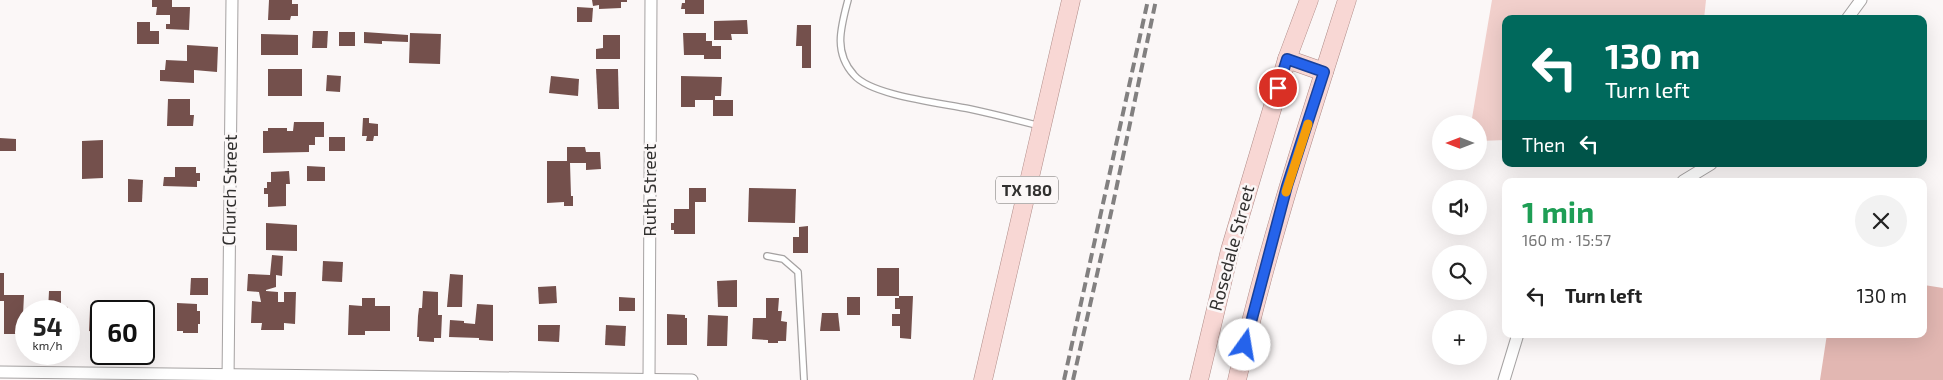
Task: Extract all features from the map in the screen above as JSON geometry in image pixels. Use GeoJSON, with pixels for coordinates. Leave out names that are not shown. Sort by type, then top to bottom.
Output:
{"type":"FeatureCollection","features":[{"type":"Feature","properties":{"kind":"main road","name":"TX 180"},"geometry":{"type":"LineString","coordinates":[[984,380],[1071,0]]}},
{"type":"Feature","properties":{"kind":"main road","name":"Rosedale Street"},"geometry":{"type":"LineString","coordinates":[[1199,380],[1230,250],[1287,59],[1309,0]]}},
{"type":"Feature","properties":{"kind":"main road"},"geometry":{"type":"LineString","coordinates":[[1237,379],[1248,328],[1287,186],[1347,0]]}},
{"type":"Feature","properties":{"kind":"main road"},"geometry":{"type":"LineString","coordinates":[[1287,59],[1324,72]]}},
{"type":"Feature","properties":{"kind":"street","name":"Church Street"},"geometry":{"type":"LineString","coordinates":[[228,377],[232,0]]}},
{"type":"Feature","properties":{"kind":"street","name":"Ruth Street"},"geometry":{"type":"LineString","coordinates":[[649,380],[651,0]]}},
{"type":"Feature","properties":{"kind":"street"},"geometry":{"type":"LineString","coordinates":[[1850,15],[1861,0]]}},
{"type":"Feature","properties":{"kind":"street"},"geometry":{"type":"LineString","coordinates":[[1688,178],[1706,167]]}},
{"type":"Feature","properties":{"kind":"street"},"geometry":{"type":"LineString","coordinates":[[1504,380],[1517,338]]}},
{"type":"Feature","properties":{"kind":"street"},"geometry":{"type":"LineString","coordinates":[[0,372],[228,377],[692,380]]}},
{"type":"Feature","properties":{"kind":"lane"},"geometry":{"type":"LineString","coordinates":[[848,0],[839,40],[842,53],[855,76],[872,87],[894,94],[972,109],[1042,126]]}},
{"type":"Feature","properties":{"kind":"lane"},"geometry":{"type":"LineString","coordinates":[[767,256],[783,259],[798,272],[804,380]]}},
{"type":"Feature","properties":{"kind":"shaded area"},"geometry":{"type":"Polygon","coordinates":[[[1492,0],[1706,0],[1704,15],[1502,15],[1502,140],[1488,141],[1488,115],[1473,115],[1492,0]]]}},
{"type":"Feature","properties":{"kind":"shaded area"},"geometry":{"type":"Polygon","coordinates":[[[1927,285],[1943,288],[1943,380],[1820,380],[1826,338],[1927,338],[1927,285]]]}},
{"type":"Feature","properties":{"kind":"building"},"geometry":{"type":"Polygon","coordinates":[[[152,0],[172,0],[172,7],[190,7],[189,30],[166,29],[166,24],[170,24],[170,15],[156,15],[157,7],[152,7],[152,0]]]}},
{"type":"Feature","properties":{"kind":"building"},"geometry":{"type":"Polygon","coordinates":[[[269,0],[292,0],[292,4],[298,4],[298,16],[291,16],[290,20],[268,20],[269,0]]]}},
{"type":"Feature","properties":{"kind":"building"},"geometry":{"type":"Polygon","coordinates":[[[592,0],[627,0],[627,2],[621,2],[621,8],[599,9],[599,5],[593,6],[592,0]]]}},
{"type":"Feature","properties":{"kind":"building"},"geometry":{"type":"Polygon","coordinates":[[[685,0],[704,0],[704,14],[685,14],[685,9],[681,9],[682,3],[685,3],[685,0]]]}},
{"type":"Feature","properties":{"kind":"building"},"geometry":{"type":"Polygon","coordinates":[[[577,7],[593,8],[592,22],[577,22],[577,7]]]}},
{"type":"Feature","properties":{"kind":"building"},"geometry":{"type":"Polygon","coordinates":[[[747,20],[748,34],[731,34],[732,40],[714,40],[714,21],[747,20]]]}},
{"type":"Feature","properties":{"kind":"building"},"geometry":{"type":"Polygon","coordinates":[[[137,22],[150,22],[150,31],[159,31],[159,44],[137,44],[137,22]]]}},
{"type":"Feature","properties":{"kind":"building"},"geometry":{"type":"Polygon","coordinates":[[[797,25],[811,25],[811,68],[802,68],[802,46],[796,46],[797,25]]]}},
{"type":"Feature","properties":{"kind":"building"},"geometry":{"type":"Polygon","coordinates":[[[313,31],[328,31],[327,48],[312,48],[313,31]]]}},
{"type":"Feature","properties":{"kind":"building"},"geometry":{"type":"Polygon","coordinates":[[[339,32],[355,32],[355,46],[339,46],[339,32]]]}},
{"type":"Feature","properties":{"kind":"building"},"geometry":{"type":"Polygon","coordinates":[[[364,32],[408,35],[408,42],[382,41],[382,44],[364,43],[364,32]]]}},
{"type":"Feature","properties":{"kind":"building"},"geometry":{"type":"Polygon","coordinates":[[[410,33],[441,34],[440,64],[409,63],[410,33]]]}},
{"type":"Feature","properties":{"kind":"building"},"geometry":{"type":"Polygon","coordinates":[[[683,33],[706,33],[706,41],[712,41],[712,46],[721,46],[721,59],[704,59],[704,55],[684,55],[683,33]]]}},
{"type":"Feature","properties":{"kind":"building"},"geometry":{"type":"Polygon","coordinates":[[[261,34],[298,35],[298,55],[261,55],[261,34]]]}},
{"type":"Feature","properties":{"kind":"building"},"geometry":{"type":"Polygon","coordinates":[[[603,35],[620,35],[620,59],[596,59],[596,49],[603,48],[603,35]]]}},
{"type":"Feature","properties":{"kind":"building"},"geometry":{"type":"Polygon","coordinates":[[[187,45],[218,47],[217,72],[194,70],[194,83],[160,81],[160,70],[165,70],[166,60],[187,61],[187,45]]]}},
{"type":"Feature","properties":{"kind":"building"},"geometry":{"type":"Polygon","coordinates":[[[268,69],[302,69],[302,96],[268,96],[268,69]]]}},
{"type":"Feature","properties":{"kind":"building"},"geometry":{"type":"Polygon","coordinates":[[[596,69],[618,69],[619,109],[598,109],[596,69]]]}},
{"type":"Feature","properties":{"kind":"building"},"geometry":{"type":"Polygon","coordinates":[[[327,75],[341,76],[340,92],[326,91],[327,75]]]}},
{"type":"Feature","properties":{"kind":"building"},"geometry":{"type":"Polygon","coordinates":[[[551,76],[579,79],[578,96],[549,93],[551,76]]]}},
{"type":"Feature","properties":{"kind":"building"},"geometry":{"type":"Polygon","coordinates":[[[681,76],[722,77],[721,96],[715,96],[715,100],[733,100],[733,116],[713,116],[713,100],[695,100],[695,107],[681,107],[681,76]]]}},
{"type":"Feature","properties":{"kind":"building"},"geometry":{"type":"Polygon","coordinates":[[[168,99],[190,99],[190,115],[194,115],[193,126],[167,126],[168,99]]]}},
{"type":"Feature","properties":{"kind":"building"},"geometry":{"type":"Polygon","coordinates":[[[363,118],[369,118],[369,123],[378,124],[378,136],[374,136],[373,141],[366,141],[367,136],[362,136],[363,118]]]}},
{"type":"Feature","properties":{"kind":"building"},"geometry":{"type":"Polygon","coordinates":[[[294,122],[324,122],[324,137],[315,137],[315,145],[309,145],[309,152],[263,153],[263,131],[268,131],[268,128],[287,128],[287,131],[293,131],[294,122]]]}},
{"type":"Feature","properties":{"kind":"building"},"geometry":{"type":"Polygon","coordinates":[[[329,137],[345,137],[345,151],[329,151],[329,137]]]}},
{"type":"Feature","properties":{"kind":"building"},"geometry":{"type":"Polygon","coordinates":[[[0,138],[16,139],[16,151],[0,151],[0,138]]]}},
{"type":"Feature","properties":{"kind":"building"},"geometry":{"type":"Polygon","coordinates":[[[103,140],[103,178],[82,179],[82,141],[103,140]]]}},
{"type":"Feature","properties":{"kind":"building"},"geometry":{"type":"Polygon","coordinates":[[[567,147],[585,147],[586,152],[600,152],[601,169],[586,170],[586,163],[570,163],[573,206],[564,206],[564,202],[547,203],[547,161],[567,161],[567,147]]]}},
{"type":"Feature","properties":{"kind":"building"},"geometry":{"type":"Polygon","coordinates":[[[307,166],[325,167],[325,181],[307,181],[307,166]]]}},
{"type":"Feature","properties":{"kind":"building"},"geometry":{"type":"Polygon","coordinates":[[[175,167],[196,167],[196,173],[200,173],[200,181],[197,181],[197,187],[163,186],[164,177],[175,177],[175,167]]]}},
{"type":"Feature","properties":{"kind":"building"},"geometry":{"type":"Polygon","coordinates":[[[289,171],[290,184],[286,184],[286,206],[268,207],[268,194],[264,194],[264,188],[267,188],[267,182],[271,182],[271,172],[289,171]]]}},
{"type":"Feature","properties":{"kind":"building"},"geometry":{"type":"Polygon","coordinates":[[[128,179],[143,180],[142,202],[128,202],[128,179]]]}},
{"type":"Feature","properties":{"kind":"building"},"geometry":{"type":"Polygon","coordinates":[[[689,188],[706,188],[706,202],[695,202],[695,234],[674,234],[674,230],[671,230],[671,223],[674,223],[674,209],[689,209],[689,188]]]}},
{"type":"Feature","properties":{"kind":"building"},"geometry":{"type":"Polygon","coordinates":[[[749,188],[796,189],[795,223],[748,222],[749,188]]]}},
{"type":"Feature","properties":{"kind":"building"},"geometry":{"type":"Polygon","coordinates":[[[266,223],[297,225],[297,251],[266,250],[266,223]]]}},
{"type":"Feature","properties":{"kind":"building"},"geometry":{"type":"Polygon","coordinates":[[[808,226],[808,253],[793,253],[793,237],[799,237],[799,227],[808,226]]]}},
{"type":"Feature","properties":{"kind":"building"},"geometry":{"type":"Polygon","coordinates":[[[272,255],[283,256],[282,276],[276,275],[276,287],[266,291],[278,292],[278,302],[284,302],[284,292],[296,292],[295,324],[284,323],[284,330],[261,330],[262,323],[251,323],[252,301],[261,302],[259,292],[247,291],[248,274],[270,275],[272,255]]]}},
{"type":"Feature","properties":{"kind":"building"},"geometry":{"type":"Polygon","coordinates":[[[323,261],[343,262],[342,282],[322,281],[323,261]]]}},
{"type":"Feature","properties":{"kind":"building"},"geometry":{"type":"Polygon","coordinates":[[[877,268],[899,268],[899,296],[877,296],[877,268]]]}},
{"type":"Feature","properties":{"kind":"building"},"geometry":{"type":"Polygon","coordinates":[[[0,273],[4,273],[4,295],[24,295],[24,300],[15,300],[15,334],[4,334],[4,301],[0,301],[0,273]]]}},
{"type":"Feature","properties":{"kind":"building"},"geometry":{"type":"Polygon","coordinates":[[[450,274],[463,275],[462,307],[447,307],[450,274]]]}},
{"type":"Feature","properties":{"kind":"building"},"geometry":{"type":"Polygon","coordinates":[[[191,278],[208,278],[208,295],[190,295],[191,278]]]}},
{"type":"Feature","properties":{"kind":"building"},"geometry":{"type":"Polygon","coordinates":[[[737,280],[737,307],[718,307],[717,281],[737,280]]]}},
{"type":"Feature","properties":{"kind":"building"},"geometry":{"type":"Polygon","coordinates":[[[556,286],[557,303],[539,304],[538,287],[556,286]]]}},
{"type":"Feature","properties":{"kind":"building"},"geometry":{"type":"Polygon","coordinates":[[[49,291],[61,291],[61,300],[49,300],[49,291]]]}},
{"type":"Feature","properties":{"kind":"building"},"geometry":{"type":"Polygon","coordinates":[[[423,291],[438,292],[438,315],[442,315],[441,338],[434,338],[434,342],[419,341],[419,337],[417,337],[419,308],[422,308],[423,291]]]}},
{"type":"Feature","properties":{"kind":"building"},"geometry":{"type":"Polygon","coordinates":[[[899,296],[913,296],[911,339],[900,338],[900,326],[892,326],[892,314],[900,314],[900,309],[895,309],[895,298],[899,298],[899,296]]]}},
{"type":"Feature","properties":{"kind":"building"},"geometry":{"type":"Polygon","coordinates":[[[619,297],[635,298],[635,311],[619,311],[619,297]]]}},
{"type":"Feature","properties":{"kind":"building"},"geometry":{"type":"Polygon","coordinates":[[[847,297],[860,297],[860,315],[847,315],[847,297]]]}},
{"type":"Feature","properties":{"kind":"building"},"geometry":{"type":"Polygon","coordinates":[[[362,298],[375,298],[375,306],[390,306],[390,331],[365,331],[365,335],[348,335],[349,305],[362,306],[362,298]]]}},
{"type":"Feature","properties":{"kind":"building"},"geometry":{"type":"Polygon","coordinates":[[[766,298],[779,298],[778,311],[782,311],[781,321],[787,322],[786,341],[768,343],[768,340],[752,339],[753,318],[766,318],[766,298]]]}},
{"type":"Feature","properties":{"kind":"building"},"geometry":{"type":"Polygon","coordinates":[[[177,303],[197,304],[197,311],[200,311],[198,333],[177,331],[177,303]]]}},
{"type":"Feature","properties":{"kind":"building"},"geometry":{"type":"Polygon","coordinates":[[[477,304],[493,305],[493,341],[479,340],[479,338],[449,337],[450,320],[475,324],[477,304]]]}},
{"type":"Feature","properties":{"kind":"building"},"geometry":{"type":"Polygon","coordinates":[[[822,313],[838,313],[840,331],[820,331],[822,313]]]}},
{"type":"Feature","properties":{"kind":"building"},"geometry":{"type":"Polygon","coordinates":[[[667,314],[685,315],[685,318],[687,318],[687,345],[667,345],[667,314]]]}},
{"type":"Feature","properties":{"kind":"building"},"geometry":{"type":"Polygon","coordinates":[[[708,315],[728,316],[727,346],[707,346],[708,315]]]}},
{"type":"Feature","properties":{"kind":"building"},"geometry":{"type":"Polygon","coordinates":[[[538,325],[560,325],[559,342],[538,341],[538,325]]]}},
{"type":"Feature","properties":{"kind":"building"},"geometry":{"type":"Polygon","coordinates":[[[606,325],[626,326],[625,346],[605,345],[606,325]]]}},
{"type":"Feature","properties":{"kind":"railway"},"geometry":{"type":"LineString","coordinates":[[1064,380],[1148,0]]}},
{"type":"Feature","properties":{"kind":"railway"},"geometry":{"type":"LineString","coordinates":[[1073,380],[1113,204],[1156,0]]}},
{"type":"Feature","properties":{"kind":"slow traffic"},"geometry":{"type":"LineString","coordinates":[[1286,192],[1308,124]]}},
{"type":"Feature","properties":{"kind":"route"},"geometry":{"type":"LineString","coordinates":[[1245,345],[1287,186],[1324,72],[1287,59],[1278,88]]}}]}
